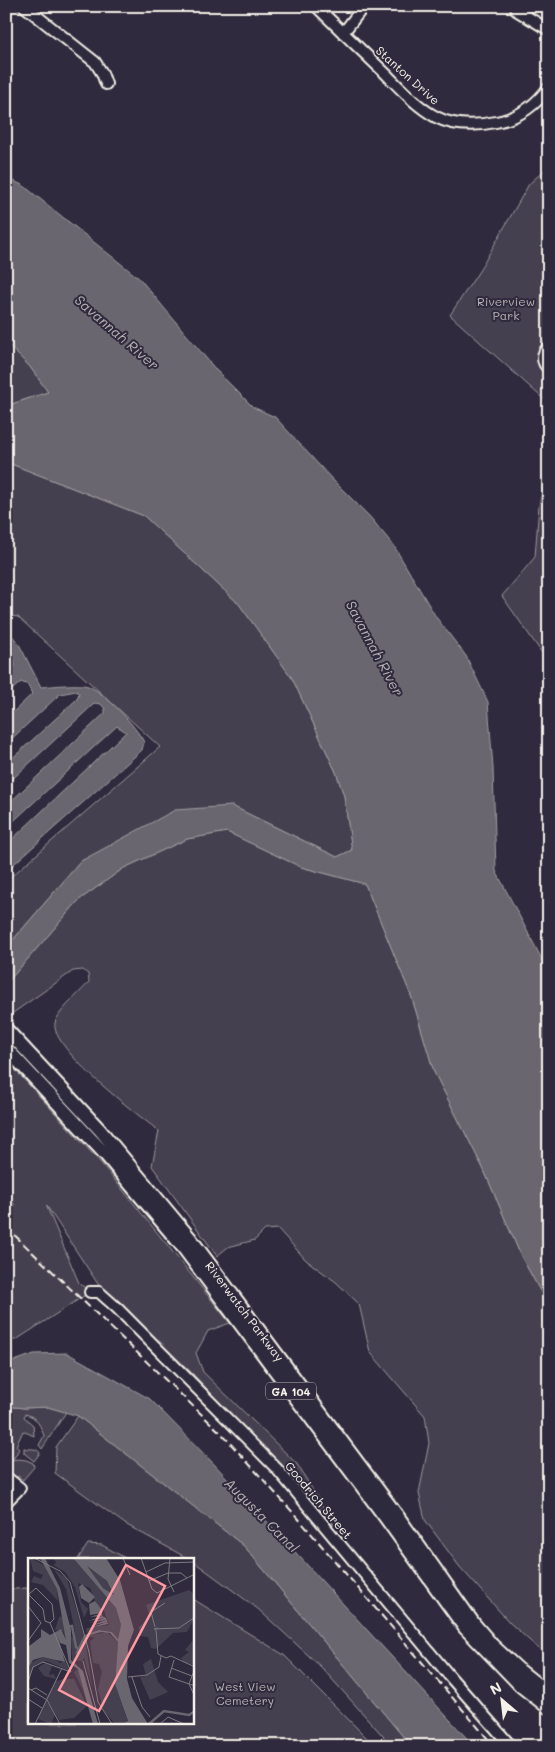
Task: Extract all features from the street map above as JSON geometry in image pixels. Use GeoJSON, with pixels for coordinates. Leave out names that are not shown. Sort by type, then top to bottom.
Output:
{"type":"FeatureCollection","features":[{"type":"Feature","properties":{"kind":"main road","name":"Riverwatch Parkway"},"geometry":{"type":"LineString","coordinates":[[6,1028],[100,1130],[190,1238],[396,1514],[474,1624],[492,1645],[549,1694]]}},
{"type":"Feature","properties":{"kind":"main road","name":"Riverwatch Parkway"},"geometry":{"type":"LineString","coordinates":[[6,1048],[105,1154],[182,1246],[385,1517],[465,1628],[521,1686],[549,1708]]}},
{"type":"Feature","properties":{"kind":"street"},"geometry":{"type":"LineString","coordinates":[[24,6],[95,62],[106,84]]}},
{"type":"Feature","properties":{"kind":"street","name":"Stanton Drive"},"geometry":{"type":"LineString","coordinates":[[316,6],[410,97],[437,117],[448,122],[476,125],[504,121],[525,110],[540,98],[549,87]]}},
{"type":"Feature","properties":{"kind":"street"},"geometry":{"type":"LineString","coordinates":[[343,32],[364,6]]}},
{"type":"Feature","properties":{"kind":"street"},"geometry":{"type":"LineString","coordinates":[[516,10],[549,30]]}},
{"type":"Feature","properties":{"kind":"street"},"geometry":{"type":"LineString","coordinates":[[549,346],[545,350],[543,360],[549,369]]}},
{"type":"Feature","properties":{"kind":"street","name":"Goodrich Street"},"geometry":{"type":"LineString","coordinates":[[90,1292],[99,1292],[117,1308],[216,1406],[277,1470],[511,1746]]}},
{"type":"Feature","properties":{"kind":"street"},"geometry":{"type":"LineString","coordinates":[[6,1477],[20,1488],[6,1502]]}},
{"type":"Feature","properties":{"kind":"green space","name":"Riverview Park"},"geometry":{"type":"Polygon","coordinates":[[[549,166],[549,404],[450,315],[481,268],[529,184],[549,166]]]}},
{"type":"Feature","properties":{"kind":"green space"},"geometry":{"type":"Polygon","coordinates":[[[6,343],[30,367],[48,392],[6,406],[6,343]]]}},
{"type":"Feature","properties":{"kind":"green space"},"geometry":{"type":"Polygon","coordinates":[[[6,462],[144,516],[239,604],[292,678],[336,772],[344,796],[352,850],[337,857],[232,806],[81,861],[6,948],[6,881],[160,747],[18,617],[6,615],[6,462]]]}},
{"type":"Feature","properties":{"kind":"green space"},"geometry":{"type":"Polygon","coordinates":[[[549,464],[549,663],[502,596],[535,557],[539,505],[549,464]]]}},
{"type":"Feature","properties":{"kind":"green space"},"geometry":{"type":"Polygon","coordinates":[[[227,832],[301,867],[365,884],[412,998],[434,1072],[483,1168],[521,1256],[549,1307],[549,1658],[510,1623],[459,1566],[425,1520],[419,1493],[429,1443],[425,1416],[370,1352],[359,1304],[336,1282],[306,1260],[278,1229],[265,1230],[255,1240],[228,1247],[217,1256],[152,1166],[159,1131],[97,1081],[66,1049],[57,1034],[55,1023],[65,1007],[89,982],[88,974],[83,970],[73,971],[10,1015],[6,1011],[6,984],[79,900],[124,868],[187,839],[227,832]]]}},
{"type":"Feature","properties":{"kind":"green space"},"geometry":{"type":"Polygon","coordinates":[[[6,1060],[101,1163],[230,1323],[208,1331],[196,1353],[203,1372],[297,1464],[334,1525],[192,1373],[98,1284],[46,1205],[79,1283],[90,1292],[16,1340],[6,1340],[6,1217],[14,1205],[6,1188],[6,1060]]]}},
{"type":"Feature","properties":{"kind":"green space"},"geometry":{"type":"Polygon","coordinates":[[[6,1406],[24,1408],[48,1407],[66,1412],[42,1449],[39,1445],[44,1436],[38,1422],[25,1414],[24,1417],[33,1425],[34,1436],[23,1431],[16,1446],[19,1449],[14,1458],[6,1459],[6,1406]]]}},
{"type":"Feature","properties":{"kind":"green space"},"geometry":{"type":"Polygon","coordinates":[[[78,1416],[244,1546],[411,1746],[392,1746],[321,1667],[258,1609],[194,1561],[194,1558],[187,1558],[125,1524],[55,1473],[56,1447],[78,1416]]]}},
{"type":"Feature","properties":{"kind":"green space"},"geometry":{"type":"Polygon","coordinates":[[[24,1448],[35,1449],[40,1453],[34,1461],[24,1453],[24,1448]]]}},
{"type":"Feature","properties":{"kind":"green space"},"geometry":{"type":"Polygon","coordinates":[[[18,1459],[33,1463],[34,1467],[23,1480],[18,1476],[16,1478],[6,1470],[6,1461],[18,1459]]]}},
{"type":"Feature","properties":{"kind":"green space"},"geometry":{"type":"Polygon","coordinates":[[[88,1544],[102,1545],[125,1558],[79,1558],[88,1544]]]}},
{"type":"Feature","properties":{"kind":"green space","name":"West View Cemetery"},"geometry":{"type":"Polygon","coordinates":[[[28,1589],[28,1724],[194,1724],[194,1600],[284,1655],[375,1746],[6,1746],[6,1590],[28,1589]]]}},
{"type":"Feature","properties":{"kind":"water","name":"Savannah River"},"geometry":{"type":"Polygon","coordinates":[[[6,177],[24,186],[140,279],[216,370],[253,407],[275,417],[370,517],[394,546],[436,617],[466,656],[488,702],[493,768],[496,871],[549,973],[549,1307],[521,1256],[483,1168],[434,1072],[412,998],[365,884],[301,867],[227,832],[187,839],[124,868],[79,900],[6,984],[6,948],[81,861],[175,810],[232,806],[337,857],[352,850],[344,796],[336,772],[292,678],[239,604],[144,516],[6,462],[6,406],[48,392],[30,367],[6,343],[6,177]]]}},
{"type":"Feature","properties":{"kind":"water"},"geometry":{"type":"Polygon","coordinates":[[[6,627],[20,646],[41,687],[88,686],[103,695],[119,711],[144,742],[142,750],[6,871],[6,845],[126,732],[117,726],[6,828],[6,806],[105,713],[105,709],[101,704],[95,703],[6,785],[6,764],[77,699],[79,693],[76,691],[60,694],[6,744],[6,719],[32,694],[28,685],[21,682],[6,695],[6,674],[15,666],[13,656],[6,652],[6,627]]]}},
{"type":"Feature","properties":{"kind":"water"},"geometry":{"type":"Polygon","coordinates":[[[6,1188],[14,1205],[6,1221],[6,1188]]]}},
{"type":"Feature","properties":{"kind":"water"},"geometry":{"type":"Polygon","coordinates":[[[67,1353],[150,1399],[215,1465],[474,1746],[411,1746],[244,1546],[78,1416],[48,1407],[24,1408],[6,1406],[6,1364],[34,1354],[67,1353]]]}},
{"type":"Feature","properties":{"kind":"railway"},"geometry":{"type":"LineString","coordinates":[[6,1227],[221,1433],[297,1517],[494,1746]]}},
{"type":"Feature","properties":{"kind":"water label","name":"Augusta Canal"},"geometry":{"type":"Point","coordinates":[262,1515]}}]}
